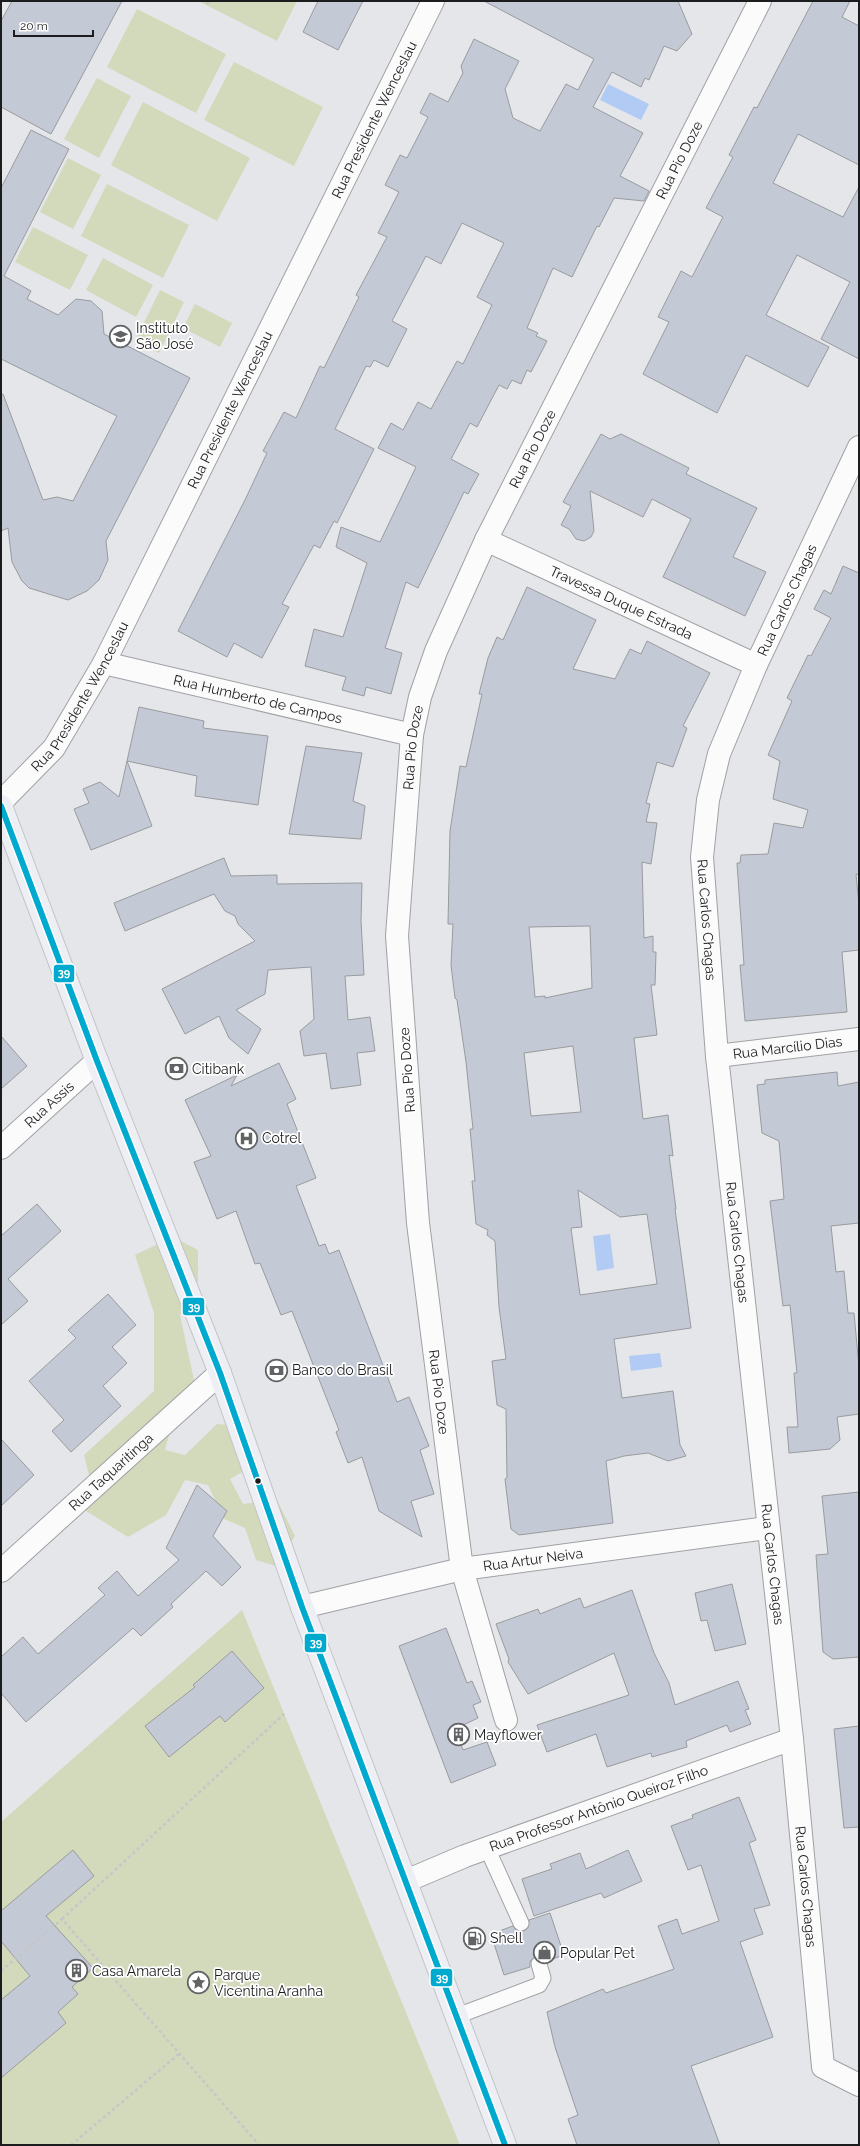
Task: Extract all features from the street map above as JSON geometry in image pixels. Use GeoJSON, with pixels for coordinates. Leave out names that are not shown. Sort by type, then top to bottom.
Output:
{"type":"FeatureCollection","features":[{"type":"Feature","properties":{"kind":"main road"},"geometry":{"type":"LineString","coordinates":[[1,806],[220,1373],[302,1607],[506,2145]]}},
{"type":"Feature","properties":{"kind":"street","name":"Rua Presidente Wenceslau"},"geometry":{"type":"LineString","coordinates":[[1,802],[54,748],[104,663],[433,1]]}},
{"type":"Feature","properties":{"kind":"street","name":"Rua Pio Doze"},"geometry":{"type":"LineString","coordinates":[[506,1720],[462,1569],[418,1223],[397,936],[412,735],[420,697],[436,651],[486,540],[760,1]]}},
{"type":"Feature","properties":{"kind":"street","name":"Rua Carlos Chagas"},"geometry":{"type":"LineString","coordinates":[[859,447],[756,665],[719,754],[708,800],[702,857],[717,1056],[767,1528],[792,1739],[823,2067],[859,2086]]}},
{"type":"Feature","properties":{"kind":"street","name":"Travessa Duque Estrada"},"geometry":{"type":"LineString","coordinates":[[486,540],[756,665]]}},
{"type":"Feature","properties":{"kind":"street","name":"Rua Humberto de Campos"},"geometry":{"type":"LineString","coordinates":[[104,663],[412,735]]}},
{"type":"Feature","properties":{"kind":"street","name":"Rua Marcílio Dias"},"geometry":{"type":"LineString","coordinates":[[717,1056],[859,1039]]}},
{"type":"Feature","properties":{"kind":"street","name":"Rua Assis"},"geometry":{"type":"LineString","coordinates":[[1,1148],[98,1060]]}},
{"type":"Feature","properties":{"kind":"street","name":"Rua Taquaritinga"},"geometry":{"type":"LineString","coordinates":[[1,1570],[220,1373]]}},
{"type":"Feature","properties":{"kind":"street","name":"Rua Artur Neiva"},"geometry":{"type":"LineString","coordinates":[[302,1607],[462,1569],[767,1528]]}},
{"type":"Feature","properties":{"kind":"street","name":"Rua Professor Antônio Queiroz Filho"},"geometry":{"type":"LineString","coordinates":[[406,1881],[487,1848],[792,1739]]}},
{"type":"Feature","properties":{"kind":"lane"},"geometry":{"type":"LineString","coordinates":[[487,1848],[521,1923]]}},
{"type":"Feature","properties":{"kind":"lane"},"geometry":{"type":"LineString","coordinates":[[457,2016],[539,1985],[543,1978],[539,1964]]}},
{"type":"Feature","properties":{"kind":"path"},"geometry":{"type":"LineString","coordinates":[[1,1971],[62,1919],[284,1714]]}},
{"type":"Feature","properties":{"kind":"path"},"geometry":{"type":"LineString","coordinates":[[62,1919],[259,2145]]}},
{"type":"Feature","properties":{"kind":"path"},"geometry":{"type":"LineString","coordinates":[[71,2145],[180,2053]]}},
{"type":"Feature","properties":{"kind":"green space"},"geometry":{"type":"Polygon","coordinates":[[[198,1],[297,1],[277,41],[198,1]]]}},
{"type":"Feature","properties":{"kind":"green space"},"geometry":{"type":"Polygon","coordinates":[[[137,9],[226,54],[196,113],[107,67],[137,9]]]}},
{"type":"Feature","properties":{"kind":"green space"},"geometry":{"type":"Polygon","coordinates":[[[234,62],[323,107],[294,166],[204,120],[234,62]]]}},
{"type":"Feature","properties":{"kind":"green space"},"geometry":{"type":"Polygon","coordinates":[[[97,78],[131,96],[99,158],[64,139],[97,78]]]}},
{"type":"Feature","properties":{"kind":"green space"},"geometry":{"type":"Polygon","coordinates":[[[143,102],[250,158],[217,221],[111,165],[143,102]]]}},
{"type":"Feature","properties":{"kind":"green space"},"geometry":{"type":"Polygon","coordinates":[[[68,158],[101,175],[73,229],[40,212],[68,158]]]}},
{"type":"Feature","properties":{"kind":"green space"},"geometry":{"type":"Polygon","coordinates":[[[107,184],[189,225],[163,278],[81,236],[107,184]]]}},
{"type":"Feature","properties":{"kind":"green space"},"geometry":{"type":"Polygon","coordinates":[[[33,227],[88,255],[70,290],[15,262],[33,227]]]}},
{"type":"Feature","properties":{"kind":"green space"},"geometry":{"type":"Polygon","coordinates":[[[103,258],[153,285],[136,317],[86,290],[103,258]]]}},
{"type":"Feature","properties":{"kind":"green space"},"geometry":{"type":"Polygon","coordinates":[[[160,290],[184,302],[159,353],[135,341],[160,290]]]}},
{"type":"Feature","properties":{"kind":"green space"},"geometry":{"type":"Polygon","coordinates":[[[195,304],[232,323],[220,347],[183,328],[195,304]]]}},
{"type":"Feature","properties":{"kind":"green space"},"geometry":{"type":"Polygon","coordinates":[[[173,1237],[198,1250],[198,1281],[180,1315],[195,1385],[173,1420],[165,1450],[185,1455],[217,1424],[249,1427],[258,1463],[230,1479],[243,1504],[277,1500],[295,1536],[276,1566],[256,1560],[245,1528],[224,1519],[208,1485],[185,1480],[166,1515],[128,1537],[83,1509],[93,1491],[84,1455],[154,1391],[154,1313],[135,1255],[173,1237]]]}},
{"type":"Feature","properties":{"kind":"green space","name":"Parque Vicentina Aranha"},"geometry":{"type":"Polygon","coordinates":[[[242,1610],[460,2145],[1,2145],[1,1822],[242,1610]]]}},
{"type":"Feature","properties":{"kind":"water"},"geometry":{"type":"Polygon","coordinates":[[[608,84],[649,104],[641,120],[600,100],[608,84]]]}},
{"type":"Feature","properties":{"kind":"water"},"geometry":{"type":"Polygon","coordinates":[[[610,1234],[614,1268],[597,1271],[593,1236],[610,1234]]]}},
{"type":"Feature","properties":{"kind":"water"},"geometry":{"type":"Polygon","coordinates":[[[660,1353],[662,1367],[631,1371],[629,1356],[660,1353]]]}},
{"type":"Feature","properties":{"kind":"building"},"geometry":{"type":"Polygon","coordinates":[[[12,1],[122,1],[51,134],[1,107],[1,21],[12,1]]]}},
{"type":"Feature","properties":{"kind":"building"},"geometry":{"type":"Polygon","coordinates":[[[318,1],[363,1],[338,50],[303,32],[318,1]]]}},
{"type":"Feature","properties":{"kind":"building"},"geometry":{"type":"Polygon","coordinates":[[[484,1],[678,1],[692,34],[677,51],[664,46],[649,80],[645,78],[641,87],[612,72],[593,107],[643,133],[620,176],[649,191],[644,201],[614,198],[599,227],[597,226],[572,277],[553,268],[527,328],[538,333],[536,336],[547,341],[531,372],[527,370],[521,384],[512,380],[507,389],[499,385],[477,427],[470,423],[451,459],[479,474],[468,494],[464,492],[418,588],[406,582],[385,648],[402,653],[391,694],[366,687],[364,696],[342,690],[346,677],[305,666],[314,629],[343,637],[367,563],[336,547],[341,527],[380,542],[416,467],[378,448],[391,423],[403,430],[418,402],[431,409],[457,361],[463,364],[492,305],[477,297],[504,243],[462,223],[441,264],[426,256],[392,321],[407,329],[388,367],[374,360],[370,367],[366,366],[335,429],[374,449],[337,523],[334,521],[320,548],[314,545],[282,604],[289,607],[262,658],[234,643],[227,657],[178,631],[245,500],[267,453],[263,451],[284,412],[296,418],[320,366],[324,368],[359,297],[356,295],[387,237],[378,233],[399,192],[385,185],[400,155],[407,158],[428,117],[420,113],[430,93],[448,102],[463,73],[461,66],[474,39],[519,61],[505,89],[513,118],[540,131],[566,84],[578,90],[594,59],[484,1]]]}},
{"type":"Feature","properties":{"kind":"building"},"geometry":{"type":"Polygon","coordinates":[[[813,1],[850,1],[842,17],[859,26],[859,165],[798,134],[773,183],[843,217],[859,187],[859,359],[821,339],[850,282],[797,255],[766,315],[829,347],[808,387],[746,355],[717,413],[643,374],[669,322],[658,317],[681,271],[692,277],[723,217],[706,208],[733,157],[729,155],[754,107],[757,108],[813,1]]]}},
{"type":"Feature","properties":{"kind":"building"},"geometry":{"type":"Polygon","coordinates":[[[31,130],[69,149],[4,276],[31,291],[27,299],[58,315],[76,299],[91,301],[102,311],[104,334],[190,378],[106,541],[108,560],[99,580],[87,591],[68,600],[29,588],[22,581],[12,562],[8,528],[1,531],[1,395],[3,394],[43,500],[57,497],[73,501],[117,416],[1,359],[1,188],[31,130]]]}},
{"type":"Feature","properties":{"kind":"building"},"geometry":{"type":"Polygon","coordinates":[[[601,434],[610,439],[621,434],[689,468],[686,474],[757,508],[733,557],[766,572],[745,616],[663,577],[691,519],[652,499],[643,517],[590,491],[594,531],[591,537],[584,541],[576,539],[569,529],[561,525],[571,506],[563,502],[601,434]]]}},
{"type":"Feature","properties":{"kind":"building"},"geometry":{"type":"Polygon","coordinates":[[[843,566],[859,573],[859,875],[856,874],[859,904],[859,950],[842,952],[847,1012],[745,1021],[740,965],[744,965],[737,863],[740,863],[741,855],[768,854],[774,823],[803,828],[808,810],[773,799],[780,761],[768,755],[792,701],[787,698],[808,655],[811,656],[831,618],[814,609],[824,590],[831,594],[843,566]]]}},
{"type":"Feature","properties":{"kind":"building"},"geometry":{"type":"Polygon","coordinates":[[[527,587],[596,620],[573,669],[615,679],[630,649],[641,654],[647,641],[710,673],[683,726],[687,728],[673,767],[657,762],[646,803],[650,804],[646,822],[657,823],[651,864],[642,862],[644,938],[653,936],[653,952],[656,952],[655,985],[651,985],[657,1035],[634,1038],[643,1119],[668,1115],[673,1156],[669,1155],[691,1328],[614,1339],[622,1398],[673,1391],[680,1445],[686,1456],[668,1461],[648,1453],[624,1456],[606,1461],[613,1523],[519,1535],[511,1529],[505,1479],[507,1478],[506,1409],[497,1405],[492,1361],[506,1359],[499,1307],[495,1241],[487,1235],[488,1230],[476,1224],[472,1181],[475,1181],[470,1129],[473,1129],[466,1062],[451,965],[453,924],[448,924],[450,831],[460,766],[466,767],[482,694],[479,694],[488,658],[497,637],[503,640],[527,587]],[[590,926],[529,927],[535,997],[545,996],[545,998],[592,988],[590,926]],[[573,1046],[524,1053],[531,1116],[581,1112],[573,1046]],[[578,1190],[582,1227],[571,1228],[580,1295],[657,1284],[647,1214],[620,1217],[578,1190]]]}},
{"type":"Feature","properties":{"kind":"building"},"geometry":{"type":"Polygon","coordinates":[[[139,707],[204,721],[203,728],[268,736],[258,805],[195,796],[197,776],[127,761],[139,707]]]}},
{"type":"Feature","properties":{"kind":"building"},"geometry":{"type":"Polygon","coordinates":[[[306,746],[362,753],[353,801],[365,806],[361,839],[289,834],[306,746]]]}},
{"type":"Feature","properties":{"kind":"building"},"geometry":{"type":"Polygon","coordinates":[[[127,761],[152,826],[91,850],[74,809],[89,803],[83,789],[100,782],[119,797],[127,761]]]}},
{"type":"Feature","properties":{"kind":"building"},"geometry":{"type":"Polygon","coordinates":[[[224,858],[231,876],[277,875],[277,884],[362,883],[361,921],[364,975],[345,976],[348,1020],[370,1017],[375,1051],[357,1053],[361,1085],[331,1089],[326,1053],[304,1056],[300,1031],[314,1019],[311,967],[268,970],[265,994],[236,1010],[261,1029],[248,1054],[229,1038],[219,1016],[185,1034],[162,989],[255,941],[238,924],[235,916],[225,911],[214,894],[125,931],[114,903],[224,858]]]}},
{"type":"Feature","properties":{"kind":"building"},"geometry":{"type":"Polygon","coordinates":[[[1,1036],[27,1066],[1,1089],[1,1036]]]}},
{"type":"Feature","properties":{"kind":"building"},"geometry":{"type":"Polygon","coordinates":[[[279,1063],[296,1099],[287,1104],[316,1178],[296,1186],[319,1246],[325,1244],[329,1254],[339,1250],[397,1402],[409,1397],[429,1446],[420,1450],[434,1494],[411,1501],[422,1537],[379,1511],[362,1457],[348,1463],[336,1432],[339,1430],[292,1311],[281,1315],[260,1263],[255,1264],[236,1211],[217,1219],[194,1162],[211,1156],[185,1100],[237,1075],[231,1086],[279,1063]]]}},
{"type":"Feature","properties":{"kind":"building"},"geometry":{"type":"Polygon","coordinates":[[[837,1072],[838,1086],[859,1082],[859,1223],[831,1226],[836,1272],[844,1271],[848,1313],[854,1313],[859,1367],[859,1414],[837,1417],[840,1440],[830,1449],[789,1453],[787,1427],[798,1427],[794,1373],[797,1373],[790,1305],[783,1306],[770,1201],[784,1199],[779,1141],[762,1133],[757,1085],[765,1084],[765,1080],[837,1072]]]}},
{"type":"Feature","properties":{"kind":"building"},"geometry":{"type":"Polygon","coordinates":[[[37,1204],[61,1231],[8,1279],[28,1301],[1,1325],[1,1236],[37,1204]]]}},
{"type":"Feature","properties":{"kind":"building"},"geometry":{"type":"Polygon","coordinates":[[[108,1294],[136,1325],[112,1347],[127,1363],[103,1386],[121,1406],[71,1452],[52,1431],[64,1420],[29,1381],[76,1338],[68,1330],[108,1294]]]}},
{"type":"Feature","properties":{"kind":"building"},"geometry":{"type":"Polygon","coordinates":[[[1,1439],[34,1475],[1,1506],[1,1439]]]}},
{"type":"Feature","properties":{"kind":"building"},"geometry":{"type":"Polygon","coordinates":[[[197,1485],[227,1511],[213,1536],[241,1567],[222,1586],[206,1571],[171,1604],[173,1607],[141,1636],[133,1628],[26,1722],[1,1693],[1,1657],[23,1637],[38,1654],[105,1595],[98,1588],[117,1571],[138,1596],[179,1560],[166,1548],[197,1485]]]}},
{"type":"Feature","properties":{"kind":"building"},"geometry":{"type":"Polygon","coordinates":[[[859,1492],[859,1657],[833,1659],[823,1652],[816,1555],[828,1554],[822,1496],[859,1492]]]}},
{"type":"Feature","properties":{"kind":"building"},"geometry":{"type":"Polygon","coordinates":[[[732,1584],[746,1644],[715,1651],[707,1620],[701,1621],[695,1593],[732,1584]]]}},
{"type":"Feature","properties":{"kind":"building"},"geometry":{"type":"Polygon","coordinates":[[[632,1590],[654,1653],[669,1683],[675,1705],[738,1681],[749,1709],[745,1710],[751,1724],[730,1732],[727,1725],[686,1741],[687,1747],[652,1757],[651,1753],[607,1767],[596,1734],[547,1752],[537,1725],[629,1695],[614,1653],[528,1694],[508,1662],[509,1659],[496,1624],[538,1609],[540,1614],[580,1598],[584,1608],[632,1590]]]}},
{"type":"Feature","properties":{"kind":"building","name":"Mayflower"},"geometry":{"type":"Polygon","coordinates":[[[446,1628],[467,1683],[472,1681],[481,1702],[473,1705],[478,1718],[455,1729],[463,1750],[487,1742],[496,1765],[451,1783],[399,1646],[446,1628]]]}},
{"type":"Feature","properties":{"kind":"building"},"geometry":{"type":"Polygon","coordinates":[[[232,1651],[264,1688],[225,1722],[220,1716],[169,1757],[145,1726],[195,1687],[193,1685],[232,1651]]]}},
{"type":"Feature","properties":{"kind":"building"},"geometry":{"type":"Polygon","coordinates":[[[859,1726],[859,1827],[844,1828],[834,1729],[859,1726]]]}},
{"type":"Feature","properties":{"kind":"building"},"geometry":{"type":"Polygon","coordinates":[[[739,1797],[756,1840],[749,1843],[770,1905],[754,1909],[763,1934],[740,1942],[773,2037],[691,2066],[720,2145],[577,2145],[568,2119],[578,2115],[555,2047],[547,2012],[603,1989],[606,1993],[674,1969],[658,1926],[677,1919],[682,1934],[719,1921],[701,1865],[688,1870],[671,1826],[693,1818],[692,1815],[739,1797]]]}},
{"type":"Feature","properties":{"kind":"building"},"geometry":{"type":"Polygon","coordinates":[[[73,1850],[94,1876],[46,1916],[93,1968],[72,1987],[78,1994],[58,2012],[66,2023],[1,2078],[1,2000],[30,1976],[1,1941],[1,1911],[73,1850]]]}},
{"type":"Feature","properties":{"kind":"building"},"geometry":{"type":"Polygon","coordinates":[[[628,1850],[642,1881],[604,1898],[601,1893],[534,1916],[522,1879],[552,1869],[550,1864],[580,1853],[586,1869],[628,1850]]]}},
{"type":"Feature","properties":{"kind":"building"},"geometry":{"type":"Polygon","coordinates":[[[550,1913],[564,1955],[547,1961],[542,1955],[536,1956],[530,1961],[530,1967],[504,1975],[491,1934],[513,1926],[516,1930],[524,1931],[528,1928],[529,1920],[550,1913]]]}},
{"type":"Feature","properties":{"kind":"transit line","name":"39"},"geometry":{"type":"LineString","coordinates":[[1,806],[97,1061],[220,1373],[302,1607],[505,2145]]}},
{"type":"Feature","properties":{"kind":"place","name":"Instituto São José"},"geometry":{"type":"Point","coordinates":[121,336]}},
{"type":"Feature","properties":{"kind":"place","name":"Citibank"},"geometry":{"type":"Point","coordinates":[176,1069]}},
{"type":"Feature","properties":{"kind":"place","name":"Cotrel"},"geometry":{"type":"Point","coordinates":[246,1138]}},
{"type":"Feature","properties":{"kind":"place","name":"Banco do Brasil"},"geometry":{"type":"Point","coordinates":[276,1370]}},
{"type":"Feature","properties":{"kind":"place","name":"Mayflower"},"geometry":{"type":"Point","coordinates":[459,1735]}},
{"type":"Feature","properties":{"kind":"place","name":"Shell"},"geometry":{"type":"Point","coordinates":[475,1938]}},
{"type":"Feature","properties":{"kind":"place","name":"Popular Pet"},"geometry":{"type":"Point","coordinates":[545,1953]}},
{"type":"Feature","properties":{"kind":"place","name":"Casa Amarela"},"geometry":{"type":"Point","coordinates":[76,1971]}},
{"type":"Feature","properties":{"kind":"place","name":"Parque Vicentina Aranha"},"geometry":{"type":"Point","coordinates":[198,1983]}}]}
